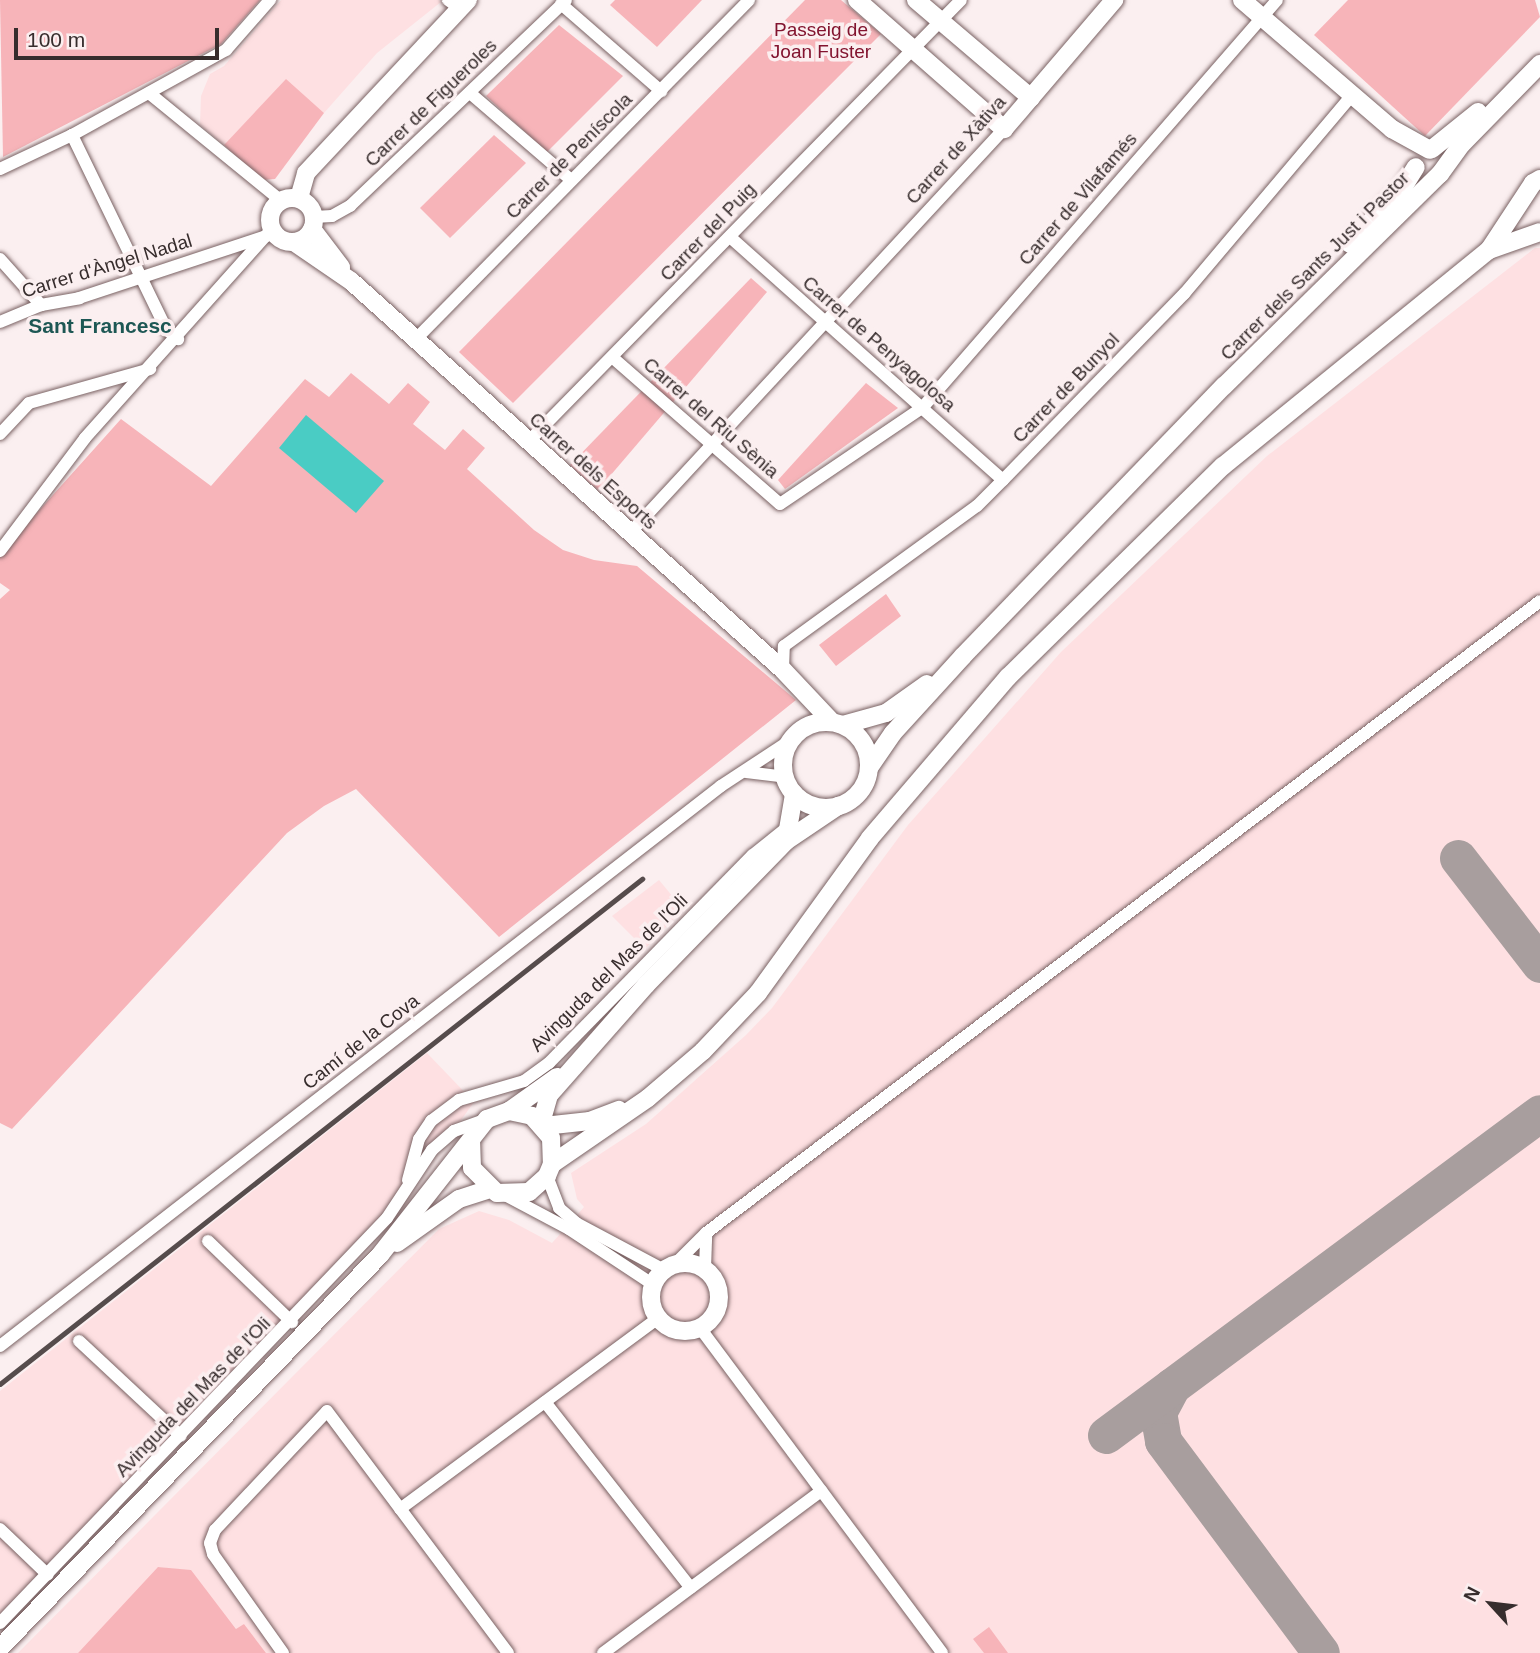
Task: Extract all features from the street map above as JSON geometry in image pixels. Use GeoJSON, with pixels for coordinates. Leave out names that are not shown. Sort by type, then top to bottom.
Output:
{"type":"FeatureCollection","features":[{"type":"Feature","properties":{"kind":"main road"},"geometry":{"type":"LineString","coordinates":[[857,0],[1004,129]]}},
{"type":"Feature","properties":{"kind":"main road"},"geometry":{"type":"LineString","coordinates":[[916,0],[1031,98]]}},
{"type":"Feature","properties":{"kind":"main road","name":"Carrer de Xàtiva"},"geometry":{"type":"LineString","coordinates":[[1004,129],[1114,0]]}},
{"type":"Feature","properties":{"kind":"main road"},"geometry":{"type":"LineString","coordinates":[[1242,0],[1392,129],[1443,158],[1438,172],[1421,175],[1392,129]]}},
{"type":"Feature","properties":{"kind":"main road"},"geometry":{"type":"LineString","coordinates":[[299,198],[280,200],[270,214],[269,233],[283,241],[294,242],[313,223],[299,198],[306,173],[458,3]]}},
{"type":"Feature","properties":{"kind":"main road"},"geometry":{"type":"LineString","coordinates":[[1416,166],[1418,156],[1463,126],[1540,50]]}},
{"type":"Feature","properties":{"kind":"main road","name":"Carrer dels Sants Just i Pastor"},"geometry":{"type":"LineString","coordinates":[[1224,386],[1438,172],[1540,64]]}},
{"type":"Feature","properties":{"kind":"main road","name":"Carrer dels Sants Just i Pastor"},"geometry":{"type":"LineString","coordinates":[[1224,386],[1291,305],[1404,186],[1416,166]]}},
{"type":"Feature","properties":{"kind":"main road"},"geometry":{"type":"LineString","coordinates":[[380,1255],[459,1199],[497,1192],[529,1192],[550,1170],[648,1098],[703,1051],[758,993],[870,838],[1008,677],[1146,537],[1338,369],[1489,250],[1540,179]]}},
{"type":"Feature","properties":{"kind":"main road"},"geometry":{"type":"LineString","coordinates":[[1489,250],[1540,230],[1528,218],[1525,199]]}},
{"type":"Feature","properties":{"kind":"main road","name":"Carrer dels Esports"},"geometry":{"type":"LineString","coordinates":[[313,223],[351,281]]}},
{"type":"Feature","properties":{"kind":"main road","name":"Carrer dels Esports"},"geometry":{"type":"LineString","coordinates":[[294,242],[351,281],[783,670],[804,694],[837,724]]}},
{"type":"Feature","properties":{"kind":"main road"},"geometry":{"type":"LineString","coordinates":[[550,1170],[554,1151],[543,1125],[549,1094],[571,1066],[787,834],[838,806],[863,788],[869,768],[893,733],[963,656],[1224,386]]}},
{"type":"Feature","properties":{"kind":"main road"},"geometry":{"type":"LineString","coordinates":[[838,806],[814,806],[794,794],[784,777],[782,759],[788,743],[804,727],[837,724],[886,713],[963,656]]}},
{"type":"Feature","properties":{"kind":"main road"},"geometry":{"type":"LineString","coordinates":[[804,694],[804,727]]}},
{"type":"Feature","properties":{"kind":"main road"},"geometry":{"type":"LineString","coordinates":[[837,724],[861,737],[869,768]]}},
{"type":"Feature","properties":{"kind":"main road"},"geometry":{"type":"LineString","coordinates":[[787,834],[794,794]]}},
{"type":"Feature","properties":{"kind":"main road"},"geometry":{"type":"LineString","coordinates":[[0,1648],[380,1255],[487,1119],[509,1111],[571,1066]]}},
{"type":"Feature","properties":{"kind":"main road"},"geometry":{"type":"LineString","coordinates":[[509,1111],[543,1125],[590,1121],[648,1098]]}},
{"type":"Feature","properties":{"kind":"main road"},"geometry":{"type":"LineString","coordinates":[[471,1142],[472,1168],[497,1192]]}},
{"type":"Feature","properties":{"kind":"main road"},"geometry":{"type":"LineString","coordinates":[[705,1269],[714,1278],[720,1300],[710,1321],[700,1328],[677,1331],[658,1318],[651,1296],[664,1273],[705,1269]]}},
{"type":"Feature","properties":{"kind":"street"},"geometry":{"type":"LineString","coordinates":[[0,169],[72,135],[226,50],[270,0]]}},
{"type":"Feature","properties":{"kind":"street","name":"Carrer de Peníscola"},"geometry":{"type":"LineString","coordinates":[[416,339],[749,0]]}},
{"type":"Feature","properties":{"kind":"street","name":"Carrer del Puig"},"geometry":{"type":"LineString","coordinates":[[529,441],[961,0]]}},
{"type":"Feature","properties":{"kind":"street","name":"Carrer de Vilafamés"},"geometry":{"type":"LineString","coordinates":[[923,407],[1277,0]]}},
{"type":"Feature","properties":{"kind":"street"},"geometry":{"type":"LineString","coordinates":[[564,2],[661,91]]}},
{"type":"Feature","properties":{"kind":"street","name":"Carrer de Figueroles"},"geometry":{"type":"LineString","coordinates":[[313,223],[351,206],[564,2]]}},
{"type":"Feature","properties":{"kind":"street"},"geometry":{"type":"LineString","coordinates":[[149,93],[280,200]]}},
{"type":"Feature","properties":{"kind":"street"},"geometry":{"type":"LineString","coordinates":[[470,93],[571,180]]}},
{"type":"Feature","properties":{"kind":"street","name":"Carrer de Bunyol"},"geometry":{"type":"LineString","coordinates":[[783,670],[784,646],[977,506],[1003,480],[1184,294],[1352,95]]}},
{"type":"Feature","properties":{"kind":"street","name":"Carrer de Xàtiva"},"geometry":{"type":"LineString","coordinates":[[631,533],[827,326],[1004,129]]}},
{"type":"Feature","properties":{"kind":"street"},"geometry":{"type":"LineString","coordinates":[[72,135],[166,329],[178,339]]}},
{"type":"Feature","properties":{"kind":"street"},"geometry":{"type":"LineString","coordinates":[[0,551],[85,438],[178,339],[269,233]]}},
{"type":"Feature","properties":{"kind":"street","name":"Carrer d'Àngel Nadal"},"geometry":{"type":"LineString","coordinates":[[0,323],[41,305],[79,298],[269,233]]}},
{"type":"Feature","properties":{"kind":"street","name":"Carrer de Penyagolosa"},"geometry":{"type":"LineString","coordinates":[[730,237],[1003,480]]}},
{"type":"Feature","properties":{"kind":"street"},"geometry":{"type":"LineString","coordinates":[[0,260],[41,305]]}},
{"type":"Feature","properties":{"kind":"street","name":"Carrer del Riu Sènia"},"geometry":{"type":"LineString","coordinates":[[612,357],[780,504],[923,407]]}},
{"type":"Feature","properties":{"kind":"street"},"geometry":{"type":"LineString","coordinates":[[0,434],[29,403],[151,369]]}},
{"type":"Feature","properties":{"kind":"street"},"geometry":{"type":"LineString","coordinates":[[664,1273],[706,1233],[1540,600]]}},
{"type":"Feature","properties":{"kind":"street","name":"Camí de la Cova"},"geometry":{"type":"LineString","coordinates":[[0,1346],[721,786],[788,743]]}},
{"type":"Feature","properties":{"kind":"street"},"geometry":{"type":"LineString","coordinates":[[746,772],[784,777]]}},
{"type":"Feature","properties":{"kind":"street","name":"Avinguda del Mas de l'Oli"},"geometry":{"type":"LineString","coordinates":[[405,1190],[419,1139],[431,1121],[459,1100],[524,1081],[549,1063],[753,855],[787,834]]}},
{"type":"Feature","properties":{"kind":"street","name":"Avinguda del Mas de l'Oli"},"geometry":{"type":"LineString","coordinates":[[0,1623],[292,1322],[387,1218],[432,1150],[454,1131],[487,1119]]}},
{"type":"Feature","properties":{"kind":"street"},"geometry":{"type":"LineString","coordinates":[[550,1170],[559,1208],[576,1223],[664,1273]]}},
{"type":"Feature","properties":{"kind":"street"},"geometry":{"type":"LineString","coordinates":[[497,1192],[664,1273]]}},
{"type":"Feature","properties":{"kind":"street"},"geometry":{"type":"LineString","coordinates":[[705,1269],[706,1233]]}},
{"type":"Feature","properties":{"kind":"street"},"geometry":{"type":"LineString","coordinates":[[208,1241],[292,1322]]}},
{"type":"Feature","properties":{"kind":"street"},"geometry":{"type":"LineString","coordinates":[[400,1509],[658,1318]]}},
{"type":"Feature","properties":{"kind":"street"},"geometry":{"type":"LineString","coordinates":[[700,1328],[942,1653]]}},
{"type":"Feature","properties":{"kind":"street"},"geometry":{"type":"LineString","coordinates":[[79,1341],[181,1436]]}},
{"type":"Feature","properties":{"kind":"street"},"geometry":{"type":"LineString","coordinates":[[545,1402],[691,1588]]}},
{"type":"Feature","properties":{"kind":"street"},"geometry":{"type":"LineString","coordinates":[[283,1653],[213,1554],[215,1530],[327,1411],[508,1653]]}},
{"type":"Feature","properties":{"kind":"street"},"geometry":{"type":"LineString","coordinates":[[603,1653],[821,1490]]}},
{"type":"Feature","properties":{"kind":"street"},"geometry":{"type":"LineString","coordinates":[[0,1530],[48,1575]]}},
{"type":"Feature","properties":{"kind":"shaded area"},"geometry":{"type":"Polygon","coordinates":[[[281,0],[441,2],[377,53],[324,113],[286,80],[224,145],[200,125],[201,96],[210,74],[224,66],[281,0]]]}},
{"type":"Feature","properties":{"kind":"shaded area"},"geometry":{"type":"Polygon","coordinates":[[[1535,248],[1540,248],[1540,1653],[266,1653],[244,1624],[237,1630],[191,1571],[159,1567],[78,1653],[18,1653],[439,1229],[479,1211],[509,1220],[552,1243],[584,1207],[577,1199],[571,1173],[646,1124],[746,1035],[772,1008],[908,825],[1061,652],[1267,456],[1535,248]]]}},
{"type":"Feature","properties":{"kind":"shaded area"},"geometry":{"type":"Polygon","coordinates":[[[659,880],[683,909],[645,949],[612,916],[659,880]]]}},
{"type":"Feature","properties":{"kind":"shaded area"},"geometry":{"type":"Polygon","coordinates":[[[427,1053],[474,1102],[381,1232],[0,1620],[0,1391],[427,1053]]]}},
{"type":"Feature","properties":{"kind":"green space"},"geometry":{"type":"Polygon","coordinates":[[[0,0],[260,0],[221,44],[3,157],[0,0]]]}},
{"type":"Feature","properties":{"kind":"green space"},"geometry":{"type":"Polygon","coordinates":[[[615,0],[702,0],[657,47],[610,5],[615,0]]]}},
{"type":"Feature","properties":{"kind":"green space","name":"Passeig de Joan Fuster"},"geometry":{"type":"Polygon","coordinates":[[[805,0],[841,0],[881,34],[513,403],[459,352],[805,0]]]}},
{"type":"Feature","properties":{"kind":"green space"},"geometry":{"type":"Polygon","coordinates":[[[1348,0],[1535,0],[1540,17],[1425,136],[1314,35],[1348,0]]]}},
{"type":"Feature","properties":{"kind":"green space"},"geometry":{"type":"Polygon","coordinates":[[[559,25],[623,76],[547,152],[486,96],[559,25]]]}},
{"type":"Feature","properties":{"kind":"green space"},"geometry":{"type":"Polygon","coordinates":[[[286,79],[324,113],[275,179],[262,180],[224,145],[286,79]]]}},
{"type":"Feature","properties":{"kind":"green space"},"geometry":{"type":"Polygon","coordinates":[[[494,135],[526,163],[450,238],[420,208],[494,135]]]}},
{"type":"Feature","properties":{"kind":"green space"},"geometry":{"type":"Polygon","coordinates":[[[751,278],[767,292],[598,490],[570,465],[751,278]]]}},
{"type":"Feature","properties":{"kind":"green space"},"geometry":{"type":"Polygon","coordinates":[[[351,373],[389,404],[408,383],[430,402],[413,424],[445,450],[463,429],[485,448],[467,469],[534,530],[563,550],[594,560],[637,566],[796,700],[499,937],[356,789],[324,806],[287,833],[12,1129],[0,1123],[0,599],[10,590],[0,583],[0,554],[121,419],[211,486],[305,379],[329,397],[351,373]]]}},
{"type":"Feature","properties":{"kind":"green space"},"geometry":{"type":"Polygon","coordinates":[[[866,383],[898,408],[785,489],[778,480],[866,383]]]}},
{"type":"Feature","properties":{"kind":"green space"},"geometry":{"type":"Polygon","coordinates":[[[886,594],[901,616],[836,666],[819,645],[886,594]]]}},
{"type":"Feature","properties":{"kind":"green space"},"geometry":{"type":"Polygon","coordinates":[[[158,1567],[191,1570],[236,1629],[244,1624],[266,1653],[78,1653],[158,1567]]]}},
{"type":"Feature","properties":{"kind":"green space"},"geometry":{"type":"Polygon","coordinates":[[[989,1627],[1008,1653],[984,1653],[973,1639],[989,1627]]]}},
{"type":"Feature","properties":{"kind":"water"},"geometry":{"type":"Polygon","coordinates":[[[306,415],[384,481],[356,513],[279,448],[306,415]]]}},
{"type":"Feature","properties":{"kind":"taxiway"},"geometry":{"type":"LineString","coordinates":[[1458,858],[1540,964]]}},
{"type":"Feature","properties":{"kind":"taxiway"},"geometry":{"type":"LineString","coordinates":[[1106,1435],[1540,1113]]}},
{"type":"Feature","properties":{"kind":"taxiway"},"geometry":{"type":"LineString","coordinates":[[1172,1386],[1158,1412],[1163,1441],[1321,1653]]}},
{"type":"Feature","properties":{"kind":"railway"},"geometry":{"type":"LineString","coordinates":[[0,1384],[642,879]]}},
{"type":"Feature","properties":{"kind":"district","name":"Sant Francesc"},"geometry":{"type":"Point","coordinates":[100,326]}}]}
